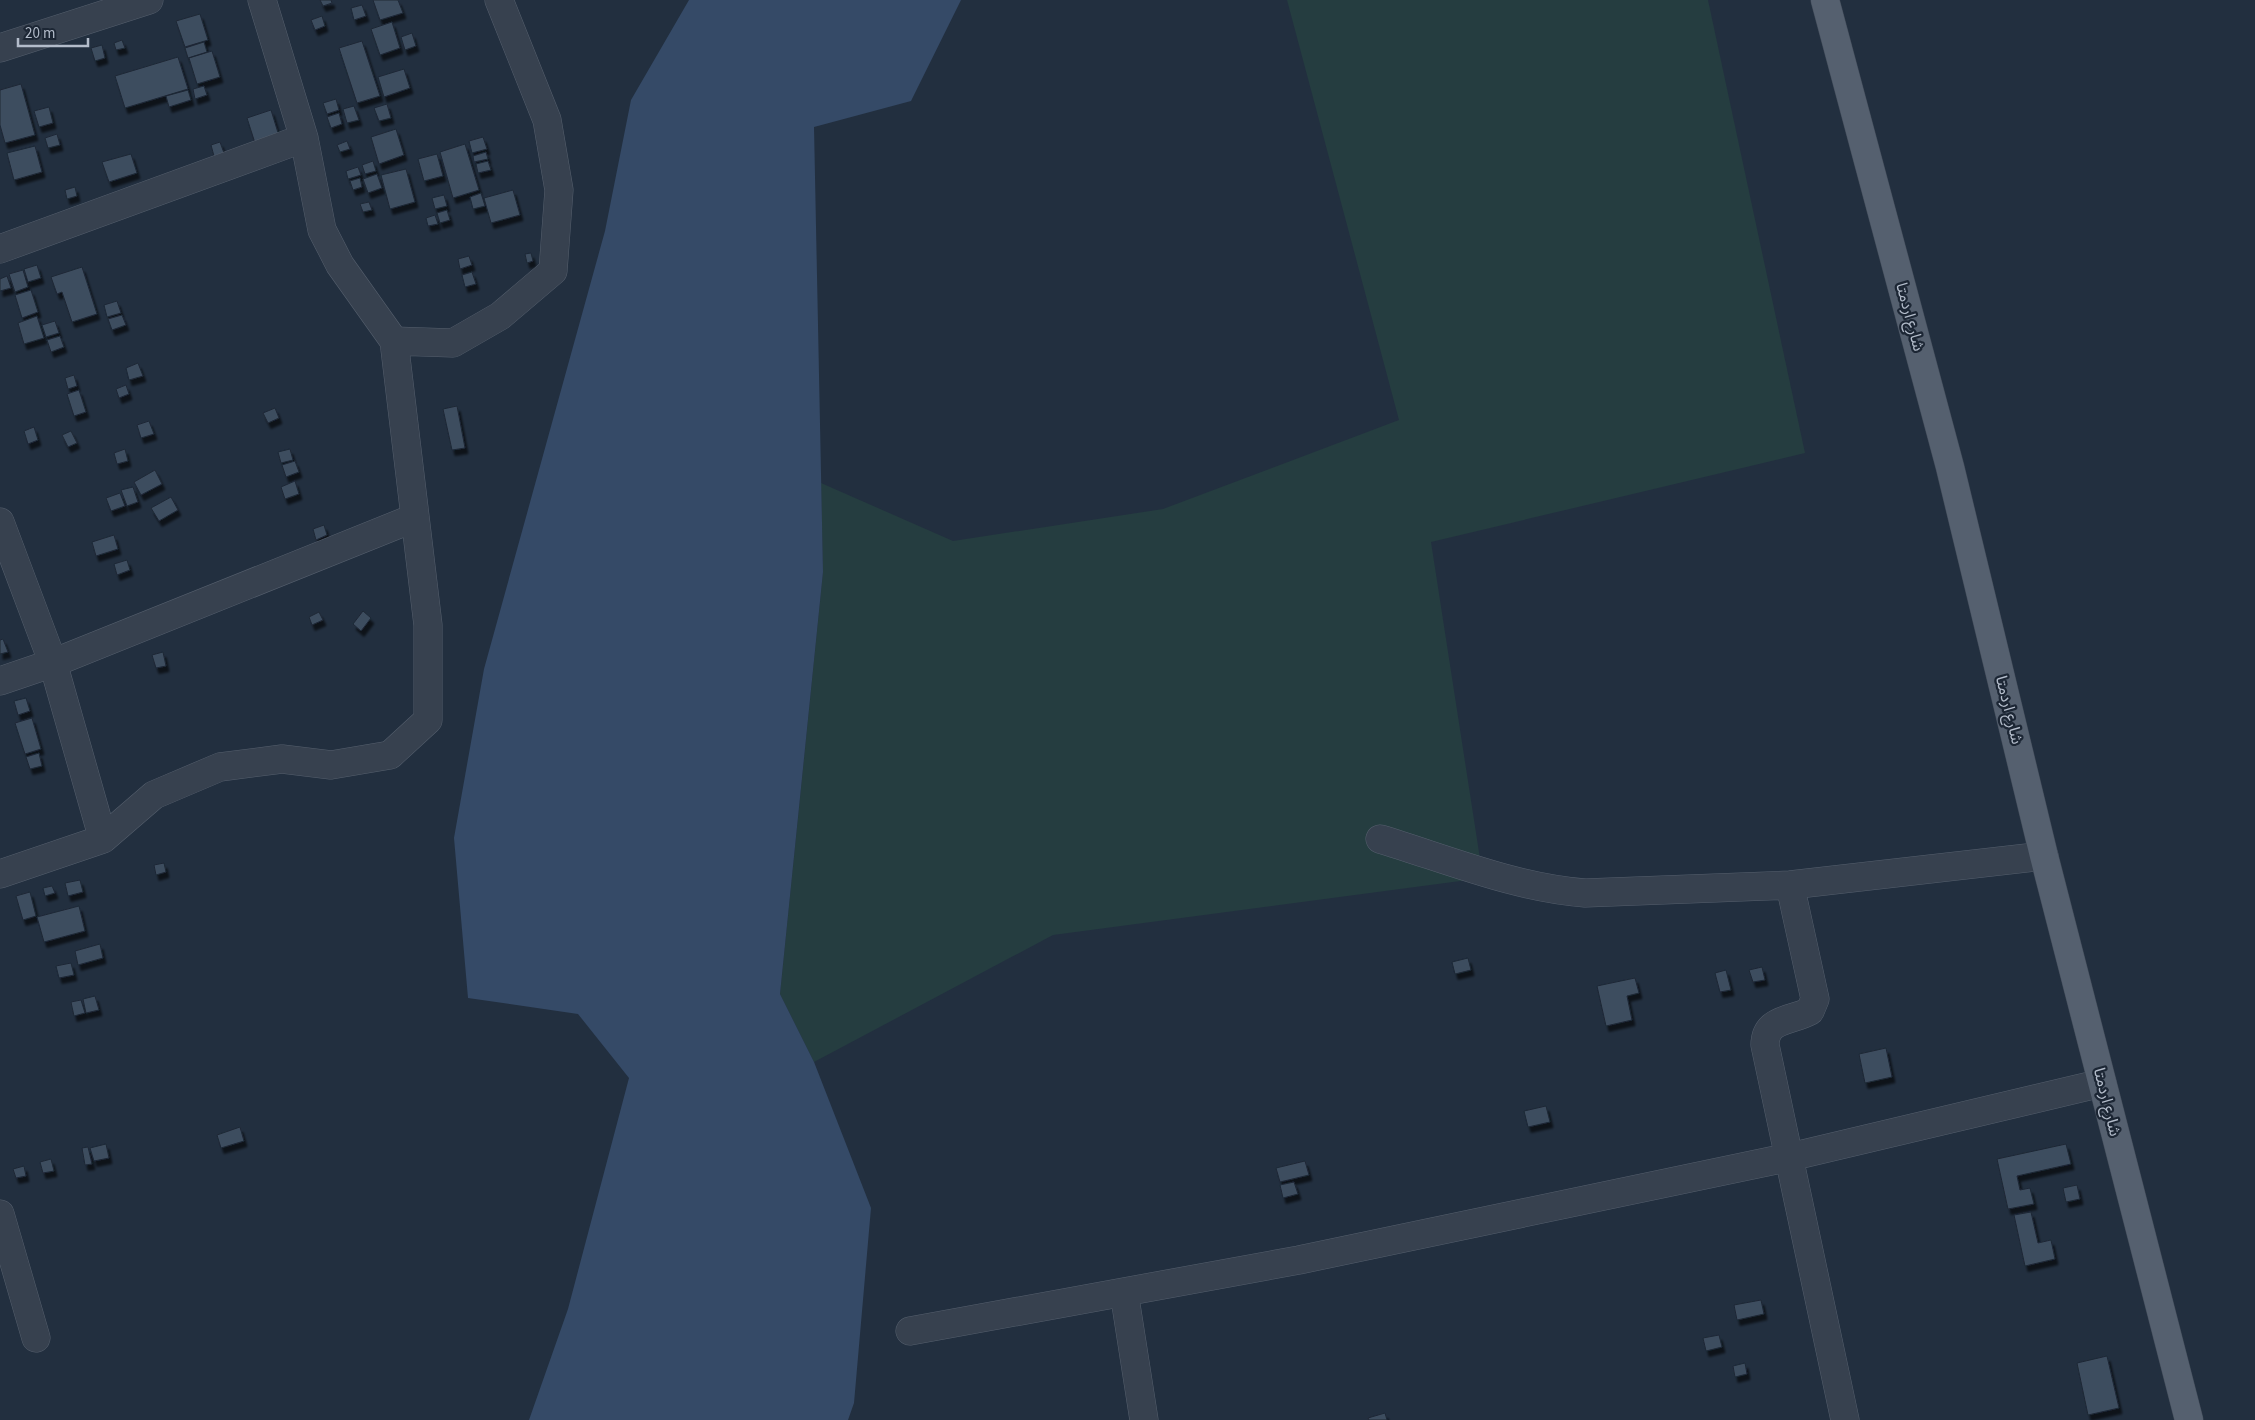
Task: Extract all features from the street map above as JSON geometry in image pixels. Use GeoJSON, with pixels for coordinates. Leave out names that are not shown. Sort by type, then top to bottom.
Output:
{"type":"FeatureCollection","features":[{"type":"Feature","properties":{"kind":"main road","name":"شارع اردمتا"},"geometry":{"type":"LineString","coordinates":[[1825,0],[1950,468],[2044,856],[2189,1420]]}},
{"type":"Feature","properties":{"kind":"street"},"geometry":{"type":"LineString","coordinates":[[0,48],[149,0]]}},
{"type":"Feature","properties":{"kind":"street"},"geometry":{"type":"LineString","coordinates":[[0,874],[103,839],[154,796],[220,767],[282,759],[331,766],[390,755],[428,720],[428,625],[394,340],[340,265],[322,230],[304,138],[262,0]]}},
{"type":"Feature","properties":{"kind":"street"},"geometry":{"type":"LineString","coordinates":[[394,340],[453,343],[500,316],[553,271],[559,190],[547,120],[499,0]]}},
{"type":"Feature","properties":{"kind":"street"},"geometry":{"type":"LineString","coordinates":[[0,250],[304,138]]}},
{"type":"Feature","properties":{"kind":"street"},"geometry":{"type":"LineString","coordinates":[[0,681],[53,663],[414,518]]}},
{"type":"Feature","properties":{"kind":"street"},"geometry":{"type":"LineString","coordinates":[[0,522],[53,663],[103,839]]}},
{"type":"Feature","properties":{"kind":"street"},"geometry":{"type":"LineString","coordinates":[[1380,839],[1532,886],[1585,893],[1790,885],[2044,856]]}},
{"type":"Feature","properties":{"kind":"street"},"geometry":{"type":"LineString","coordinates":[[1790,885],[1815,1000],[1810,1011],[1774,1024],[1765,1039],[1845,1420]]}},
{"type":"Feature","properties":{"kind":"street"},"geometry":{"type":"LineString","coordinates":[[910,1331],[1299,1260],[1790,1158],[2102,1083]]}},
{"type":"Feature","properties":{"kind":"street"},"geometry":{"type":"LineString","coordinates":[[0,1214],[36,1338]]}},
{"type":"Feature","properties":{"kind":"street"},"geometry":{"type":"LineString","coordinates":[[1124,1292],[1144,1420]]}},
{"type":"Feature","properties":{"kind":"green space"},"geometry":{"type":"Polygon","coordinates":[[[1287,0],[1708,0],[1805,453],[1431,542],[1483,878],[1053,935],[814,1062],[780,994],[823,572],[821,483],[953,541],[1163,509],[1399,420],[1287,0]]]}},
{"type":"Feature","properties":{"kind":"water"},"geometry":{"type":"Polygon","coordinates":[[[689,0],[961,0],[911,101],[814,127],[823,572],[780,994],[814,1062],[871,1208],[854,1403],[848,1420],[529,1420],[568,1309],[629,1078],[578,1014],[468,998],[454,838],[484,669],[605,231],[631,100],[689,0]]]}},
{"type":"Feature","properties":{"kind":"building"},"geometry":{"type":"Polygon","coordinates":[[[320,0],[331,0],[332,3],[323,6],[320,0]]]}},
{"type":"Feature","properties":{"kind":"building"},"geometry":{"type":"Polygon","coordinates":[[[373,0],[398,0],[403,13],[380,20],[373,0]]]}},
{"type":"Feature","properties":{"kind":"building"},"geometry":{"type":"Polygon","coordinates":[[[362,5],[366,16],[354,20],[351,8],[362,5]]]}},
{"type":"Feature","properties":{"kind":"building"},"geometry":{"type":"Polygon","coordinates":[[[200,14],[208,40],[185,47],[176,21],[200,14]]]}},
{"type":"Feature","properties":{"kind":"building"},"geometry":{"type":"Polygon","coordinates":[[[322,16],[325,26],[315,30],[311,20],[322,16]]]}},
{"type":"Feature","properties":{"kind":"building"},"geometry":{"type":"Polygon","coordinates":[[[392,22],[400,48],[380,55],[371,29],[392,22]]]}},
{"type":"Feature","properties":{"kind":"building"},"geometry":{"type":"Polygon","coordinates":[[[412,33],[416,46],[405,50],[401,37],[412,33]]]}},
{"type":"Feature","properties":{"kind":"building"},"geometry":{"type":"Polygon","coordinates":[[[122,40],[125,48],[116,50],[114,43],[122,40]]]}},
{"type":"Feature","properties":{"kind":"building"},"geometry":{"type":"Polygon","coordinates":[[[362,41],[380,96],[357,103],[339,48],[362,41]]]}},
{"type":"Feature","properties":{"kind":"building"},"geometry":{"type":"Polygon","coordinates":[[[204,42],[207,52],[188,58],[185,48],[204,42]]]}},
{"type":"Feature","properties":{"kind":"building"},"geometry":{"type":"Polygon","coordinates":[[[102,45],[105,58],[95,61],[91,48],[102,45]]]}},
{"type":"Feature","properties":{"kind":"building"},"geometry":{"type":"Polygon","coordinates":[[[212,51],[220,77],[197,84],[189,58],[212,51]]]}},
{"type":"Feature","properties":{"kind":"building"},"geometry":{"type":"Polygon","coordinates":[[[178,57],[188,89],[125,108],[115,76],[178,57]]]}},
{"type":"Feature","properties":{"kind":"building"},"geometry":{"type":"Polygon","coordinates":[[[404,69],[410,88],[384,97],[378,77],[404,69]]]}},
{"type":"Feature","properties":{"kind":"building"},"geometry":{"type":"Polygon","coordinates":[[[21,84],[35,135],[5,143],[0,125],[0,90],[21,84]]]}},
{"type":"Feature","properties":{"kind":"building"},"geometry":{"type":"Polygon","coordinates":[[[204,86],[207,95],[195,99],[193,89],[204,86]]]}},
{"type":"Feature","properties":{"kind":"building"},"geometry":{"type":"Polygon","coordinates":[[[188,90],[191,100],[169,107],[166,96],[188,90]]]}},
{"type":"Feature","properties":{"kind":"building"},"geometry":{"type":"Polygon","coordinates":[[[336,99],[339,110],[327,114],[323,103],[336,99]]]}},
{"type":"Feature","properties":{"kind":"building"},"geometry":{"type":"Polygon","coordinates":[[[387,104],[391,118],[379,121],[374,108],[387,104]]]}},
{"type":"Feature","properties":{"kind":"building"},"geometry":{"type":"Polygon","coordinates":[[[354,106],[359,120],[347,123],[343,109],[354,106]]]}},
{"type":"Feature","properties":{"kind":"building"},"geometry":{"type":"Polygon","coordinates":[[[49,107],[53,123],[39,127],[34,111],[49,107]]]}},
{"type":"Feature","properties":{"kind":"building"},"geometry":{"type":"Polygon","coordinates":[[[271,110],[279,136],[255,143],[247,118],[271,110]]]}},
{"type":"Feature","properties":{"kind":"building"},"geometry":{"type":"Polygon","coordinates":[[[339,113],[342,124],[331,128],[327,117],[339,113]]]}},
{"type":"Feature","properties":{"kind":"building"},"geometry":{"type":"Polygon","coordinates":[[[396,129],[404,155],[379,164],[371,137],[396,129]]]}},
{"type":"Feature","properties":{"kind":"building"},"geometry":{"type":"Polygon","coordinates":[[[57,134],[60,145],[48,148],[45,138],[57,134]]]}},
{"type":"Feature","properties":{"kind":"building"},"geometry":{"type":"Polygon","coordinates":[[[483,137],[487,149],[472,153],[469,141],[483,137]]]}},
{"type":"Feature","properties":{"kind":"building"},"geometry":{"type":"Polygon","coordinates":[[[347,141],[350,149],[340,152],[337,145],[347,141]]]}},
{"type":"Feature","properties":{"kind":"building"},"geometry":{"type":"Polygon","coordinates":[[[220,142],[224,153],[214,156],[211,145],[220,142]]]}},
{"type":"Feature","properties":{"kind":"building"},"geometry":{"type":"Polygon","coordinates":[[[465,144],[479,190],[453,198],[440,152],[465,144]]]}},
{"type":"Feature","properties":{"kind":"building"},"geometry":{"type":"Polygon","coordinates":[[[35,146],[42,172],[14,180],[7,153],[35,146]]]}},
{"type":"Feature","properties":{"kind":"building"},"geometry":{"type":"Polygon","coordinates":[[[486,152],[488,159],[474,162],[473,156],[486,152]]]}},
{"type":"Feature","properties":{"kind":"building"},"geometry":{"type":"Polygon","coordinates":[[[131,154],[137,173],[109,182],[102,162],[131,154]]]}},
{"type":"Feature","properties":{"kind":"building"},"geometry":{"type":"Polygon","coordinates":[[[437,154],[443,176],[424,181],[418,159],[437,154]]]}},
{"type":"Feature","properties":{"kind":"building"},"geometry":{"type":"Polygon","coordinates":[[[373,161],[376,171],[365,174],[362,165],[373,161]]]}},
{"type":"Feature","properties":{"kind":"building"},"geometry":{"type":"Polygon","coordinates":[[[488,161],[491,170],[478,173],[476,164],[488,161]]]}},
{"type":"Feature","properties":{"kind":"building"},"geometry":{"type":"Polygon","coordinates":[[[358,167],[361,175],[348,179],[346,171],[358,167]]]}},
{"type":"Feature","properties":{"kind":"building"},"geometry":{"type":"Polygon","coordinates":[[[406,169],[415,202],[390,209],[381,175],[406,169]]]}},
{"type":"Feature","properties":{"kind":"building"},"geometry":{"type":"Polygon","coordinates":[[[377,174],[382,188],[368,193],[363,179],[377,174]]]}},
{"type":"Feature","properties":{"kind":"building"},"geometry":{"type":"Polygon","coordinates":[[[360,178],[362,187],[353,190],[350,181],[360,178]]]}},
{"type":"Feature","properties":{"kind":"building"},"geometry":{"type":"Polygon","coordinates":[[[75,187],[77,196],[67,199],[65,190],[75,187]]]}},
{"type":"Feature","properties":{"kind":"building"},"geometry":{"type":"Polygon","coordinates":[[[513,190],[520,215],[491,223],[484,198],[513,190]]]}},
{"type":"Feature","properties":{"kind":"building"},"geometry":{"type":"Polygon","coordinates":[[[481,193],[485,206],[473,209],[470,197],[481,193]]]}},
{"type":"Feature","properties":{"kind":"building"},"geometry":{"type":"Polygon","coordinates":[[[444,195],[447,206],[435,209],[432,198],[444,195]]]}},
{"type":"Feature","properties":{"kind":"building"},"geometry":{"type":"Polygon","coordinates":[[[369,202],[372,210],[363,212],[360,204],[369,202]]]}},
{"type":"Feature","properties":{"kind":"building"},"geometry":{"type":"Polygon","coordinates":[[[447,210],[450,220],[440,223],[437,213],[447,210]]]}},
{"type":"Feature","properties":{"kind":"building"},"geometry":{"type":"Polygon","coordinates":[[[435,215],[438,224],[428,226],[426,218],[435,215]]]}},
{"type":"Feature","properties":{"kind":"building"},"geometry":{"type":"Polygon","coordinates":[[[531,253],[533,261],[527,263],[525,254],[531,253]]]}},
{"type":"Feature","properties":{"kind":"building"},"geometry":{"type":"Polygon","coordinates":[[[469,256],[472,265],[460,269],[458,259],[469,256]]]}},
{"type":"Feature","properties":{"kind":"building"},"geometry":{"type":"Polygon","coordinates":[[[37,265],[41,278],[28,282],[24,269],[37,265]]]}},
{"type":"Feature","properties":{"kind":"building"},"geometry":{"type":"Polygon","coordinates":[[[82,267],[97,314],[72,322],[62,292],[57,294],[51,277],[82,267]]]}},
{"type":"Feature","properties":{"kind":"building"},"geometry":{"type":"Polygon","coordinates":[[[23,270],[28,287],[15,292],[9,274],[23,270]]]}},
{"type":"Feature","properties":{"kind":"building"},"geometry":{"type":"Polygon","coordinates":[[[472,272],[476,284],[465,287],[462,275],[472,272]]]}},
{"type":"Feature","properties":{"kind":"building"},"geometry":{"type":"Polygon","coordinates":[[[7,276],[11,288],[0,291],[0,279],[7,276]]]}},
{"type":"Feature","properties":{"kind":"building"},"geometry":{"type":"Polygon","coordinates":[[[31,290],[38,312],[22,318],[15,295],[31,290]]]}},
{"type":"Feature","properties":{"kind":"building"},"geometry":{"type":"Polygon","coordinates":[[[117,301],[121,313],[107,317],[104,305],[117,301]]]}},
{"type":"Feature","properties":{"kind":"building"},"geometry":{"type":"Polygon","coordinates":[[[122,315],[126,325],[112,330],[108,319],[122,315]]]}},
{"type":"Feature","properties":{"kind":"building"},"geometry":{"type":"Polygon","coordinates":[[[37,316],[44,338],[24,344],[18,323],[37,316]]]}},
{"type":"Feature","properties":{"kind":"building"},"geometry":{"type":"Polygon","coordinates":[[[55,321],[59,333],[46,337],[42,325],[55,321]]]}},
{"type":"Feature","properties":{"kind":"building"},"geometry":{"type":"Polygon","coordinates":[[[60,336],[64,347],[51,352],[47,340],[60,336]]]}},
{"type":"Feature","properties":{"kind":"building"},"geometry":{"type":"Polygon","coordinates":[[[138,363],[143,376],[129,380],[126,368],[138,363]]]}},
{"type":"Feature","properties":{"kind":"building"},"geometry":{"type":"Polygon","coordinates":[[[74,375],[77,386],[68,389],[65,378],[74,375]]]}},
{"type":"Feature","properties":{"kind":"building"},"geometry":{"type":"Polygon","coordinates":[[[126,385],[129,394],[119,398],[116,389],[126,385]]]}},
{"type":"Feature","properties":{"kind":"building"},"geometry":{"type":"Polygon","coordinates":[[[79,390],[86,412],[74,416],[67,394],[79,390]]]}},
{"type":"Feature","properties":{"kind":"building"},"geometry":{"type":"Polygon","coordinates":[[[457,406],[465,448],[452,450],[443,409],[457,406]]]}},
{"type":"Feature","properties":{"kind":"building"},"geometry":{"type":"Polygon","coordinates":[[[275,408],[279,418],[268,423],[263,413],[275,408]]]}},
{"type":"Feature","properties":{"kind":"building"},"geometry":{"type":"Polygon","coordinates":[[[149,421],[154,434],[141,438],[137,425],[149,421]]]}},
{"type":"Feature","properties":{"kind":"building"},"geometry":{"type":"Polygon","coordinates":[[[34,427],[38,440],[28,444],[24,431],[34,427]]]}},
{"type":"Feature","properties":{"kind":"building"},"geometry":{"type":"Polygon","coordinates":[[[71,431],[77,443],[68,447],[62,435],[71,431]]]}},
{"type":"Feature","properties":{"kind":"building"},"geometry":{"type":"Polygon","coordinates":[[[125,449],[128,461],[117,464],[114,453],[125,449]]]}},
{"type":"Feature","properties":{"kind":"building"},"geometry":{"type":"Polygon","coordinates":[[[290,449],[293,460],[281,463],[278,452],[290,449]]]}},
{"type":"Feature","properties":{"kind":"building"},"geometry":{"type":"Polygon","coordinates":[[[295,461],[299,472],[286,477],[282,465],[295,461]]]}},
{"type":"Feature","properties":{"kind":"building"},"geometry":{"type":"Polygon","coordinates":[[[155,470],[162,484],[141,495],[134,482],[155,470]]]}},
{"type":"Feature","properties":{"kind":"building"},"geometry":{"type":"Polygon","coordinates":[[[295,481],[299,494],[285,499],[281,487],[295,481]]]}},
{"type":"Feature","properties":{"kind":"building"},"geometry":{"type":"Polygon","coordinates":[[[133,487],[138,502],[127,506],[121,490],[133,487]]]}},
{"type":"Feature","properties":{"kind":"building"},"geometry":{"type":"Polygon","coordinates":[[[120,493],[125,506],[111,511],[106,498],[120,493]]]}},
{"type":"Feature","properties":{"kind":"building"},"geometry":{"type":"Polygon","coordinates":[[[171,497],[178,510],[159,521],[151,508],[171,497]]]}},
{"type":"Feature","properties":{"kind":"building"},"geometry":{"type":"Polygon","coordinates":[[[324,525],[327,535],[316,540],[313,529],[324,525]]]}},
{"type":"Feature","properties":{"kind":"building"},"geometry":{"type":"Polygon","coordinates":[[[114,535],[118,549],[96,556],[92,542],[114,535]]]}},
{"type":"Feature","properties":{"kind":"building"},"geometry":{"type":"Polygon","coordinates":[[[127,560],[130,570],[117,575],[114,564],[127,560]]]}},
{"type":"Feature","properties":{"kind":"building"},"geometry":{"type":"Polygon","coordinates":[[[363,611],[371,618],[361,631],[353,624],[363,611]]]}},
{"type":"Feature","properties":{"kind":"building"},"geometry":{"type":"Polygon","coordinates":[[[319,612],[323,620],[312,625],[309,617],[319,612]]]}},
{"type":"Feature","properties":{"kind":"building"},"geometry":{"type":"Polygon","coordinates":[[[3,639],[8,652],[0,654],[0,640],[3,639]]]}},
{"type":"Feature","properties":{"kind":"building"},"geometry":{"type":"Polygon","coordinates":[[[163,652],[166,666],[156,668],[152,655],[163,652]]]}},
{"type":"Feature","properties":{"kind":"building"},"geometry":{"type":"Polygon","coordinates":[[[26,698],[30,711],[18,715],[14,701],[26,698]]]}},
{"type":"Feature","properties":{"kind":"building"},"geometry":{"type":"Polygon","coordinates":[[[32,718],[41,749],[25,754],[15,723],[32,718]]]}},
{"type":"Feature","properties":{"kind":"building"},"geometry":{"type":"Polygon","coordinates":[[[39,753],[42,766],[30,769],[26,757],[39,753]]]}},
{"type":"Feature","properties":{"kind":"building"},"geometry":{"type":"Polygon","coordinates":[[[164,863],[166,872],[156,875],[154,865],[164,863]]]}},
{"type":"Feature","properties":{"kind":"building"},"geometry":{"type":"Polygon","coordinates":[[[80,880],[83,892],[68,896],[65,883],[80,880]]]}},
{"type":"Feature","properties":{"kind":"building"},"geometry":{"type":"Polygon","coordinates":[[[52,886],[55,893],[45,896],[43,888],[52,886]]]}},
{"type":"Feature","properties":{"kind":"building"},"geometry":{"type":"Polygon","coordinates":[[[30,892],[36,916],[23,920],[16,896],[30,892]]]}},
{"type":"Feature","properties":{"kind":"building"},"geometry":{"type":"Polygon","coordinates":[[[79,906],[85,931],[44,942],[37,917],[79,906]]]}},
{"type":"Feature","properties":{"kind":"building"},"geometry":{"type":"Polygon","coordinates":[[[100,944],[103,958],[78,965],[75,951],[100,944]]]}},
{"type":"Feature","properties":{"kind":"building"},"geometry":{"type":"Polygon","coordinates":[[[1468,958],[1471,970],[1455,974],[1452,962],[1468,958]]]}},
{"type":"Feature","properties":{"kind":"building"},"geometry":{"type":"Polygon","coordinates":[[[71,963],[74,975],[59,978],[56,966],[71,963]]]}},
{"type":"Feature","properties":{"kind":"building"},"geometry":{"type":"Polygon","coordinates":[[[1762,967],[1765,980],[1753,982],[1749,970],[1762,967]]]}},
{"type":"Feature","properties":{"kind":"building"},"geometry":{"type":"Polygon","coordinates":[[[1726,970],[1731,990],[1720,992],[1715,973],[1726,970]]]}},
{"type":"Feature","properties":{"kind":"building"},"geometry":{"type":"Polygon","coordinates":[[[1635,978],[1639,993],[1627,996],[1632,1020],[1606,1026],[1597,986],[1635,978]]]}},
{"type":"Feature","properties":{"kind":"building"},"geometry":{"type":"Polygon","coordinates":[[[95,996],[99,1010],[86,1013],[83,999],[95,996]]]}},
{"type":"Feature","properties":{"kind":"building"},"geometry":{"type":"Polygon","coordinates":[[[81,1000],[85,1013],[74,1016],[71,1002],[81,1000]]]}},
{"type":"Feature","properties":{"kind":"building"},"geometry":{"type":"Polygon","coordinates":[[[1886,1048],[1892,1077],[1865,1083],[1859,1054],[1886,1048]]]}},
{"type":"Feature","properties":{"kind":"building"},"geometry":{"type":"Polygon","coordinates":[[[1546,1106],[1550,1122],[1528,1127],[1524,1111],[1546,1106]]]}},
{"type":"Feature","properties":{"kind":"building"},"geometry":{"type":"Polygon","coordinates":[[[240,1127],[244,1141],[221,1148],[217,1135],[240,1127]]]}},
{"type":"Feature","properties":{"kind":"building"},"geometry":{"type":"Polygon","coordinates":[[[106,1144],[109,1158],[94,1161],[90,1148],[106,1144]]]}},
{"type":"Feature","properties":{"kind":"building"},"geometry":{"type":"Polygon","coordinates":[[[2066,1144],[2071,1164],[2017,1176],[2020,1190],[2030,1188],[2034,1204],[2008,1209],[1997,1159],[2066,1144]]]}},
{"type":"Feature","properties":{"kind":"building"},"geometry":{"type":"Polygon","coordinates":[[[88,1147],[92,1164],[85,1165],[82,1148],[88,1147]]]}},
{"type":"Feature","properties":{"kind":"building"},"geometry":{"type":"Polygon","coordinates":[[[51,1159],[54,1171],[43,1173],[40,1162],[51,1159]]]}},
{"type":"Feature","properties":{"kind":"building"},"geometry":{"type":"Polygon","coordinates":[[[1305,1161],[1309,1175],[1280,1182],[1276,1168],[1305,1161]]]}},
{"type":"Feature","properties":{"kind":"building"},"geometry":{"type":"Polygon","coordinates":[[[24,1166],[26,1176],[16,1178],[13,1169],[24,1166]]]}},
{"type":"Feature","properties":{"kind":"building"},"geometry":{"type":"Polygon","coordinates":[[[1294,1182],[1298,1194],[1283,1198],[1280,1185],[1294,1182]]]}},
{"type":"Feature","properties":{"kind":"building"},"geometry":{"type":"Polygon","coordinates":[[[2077,1185],[2080,1199],[2066,1202],[2063,1188],[2077,1185]]]}},
{"type":"Feature","properties":{"kind":"building"},"geometry":{"type":"Polygon","coordinates":[[[2031,1212],[2038,1243],[2051,1240],[2055,1259],[2025,1266],[2014,1215],[2031,1212]]]}},
{"type":"Feature","properties":{"kind":"building"},"geometry":{"type":"Polygon","coordinates":[[[1761,1300],[1764,1314],[1737,1320],[1734,1305],[1761,1300]]]}},
{"type":"Feature","properties":{"kind":"building"},"geometry":{"type":"Polygon","coordinates":[[[1719,1335],[1722,1347],[1706,1351],[1703,1338],[1719,1335]]]}},
{"type":"Feature","properties":{"kind":"building"},"geometry":{"type":"Polygon","coordinates":[[[2107,1356],[2119,1408],[2088,1415],[2077,1363],[2107,1356]]]}},
{"type":"Feature","properties":{"kind":"building"},"geometry":{"type":"Polygon","coordinates":[[[1745,1363],[1747,1374],[1735,1377],[1733,1366],[1745,1363]]]}},
{"type":"Feature","properties":{"kind":"building"},"geometry":{"type":"Polygon","coordinates":[[[1385,1413],[1387,1420],[1369,1420],[1368,1418],[1385,1413]]]}}]}
